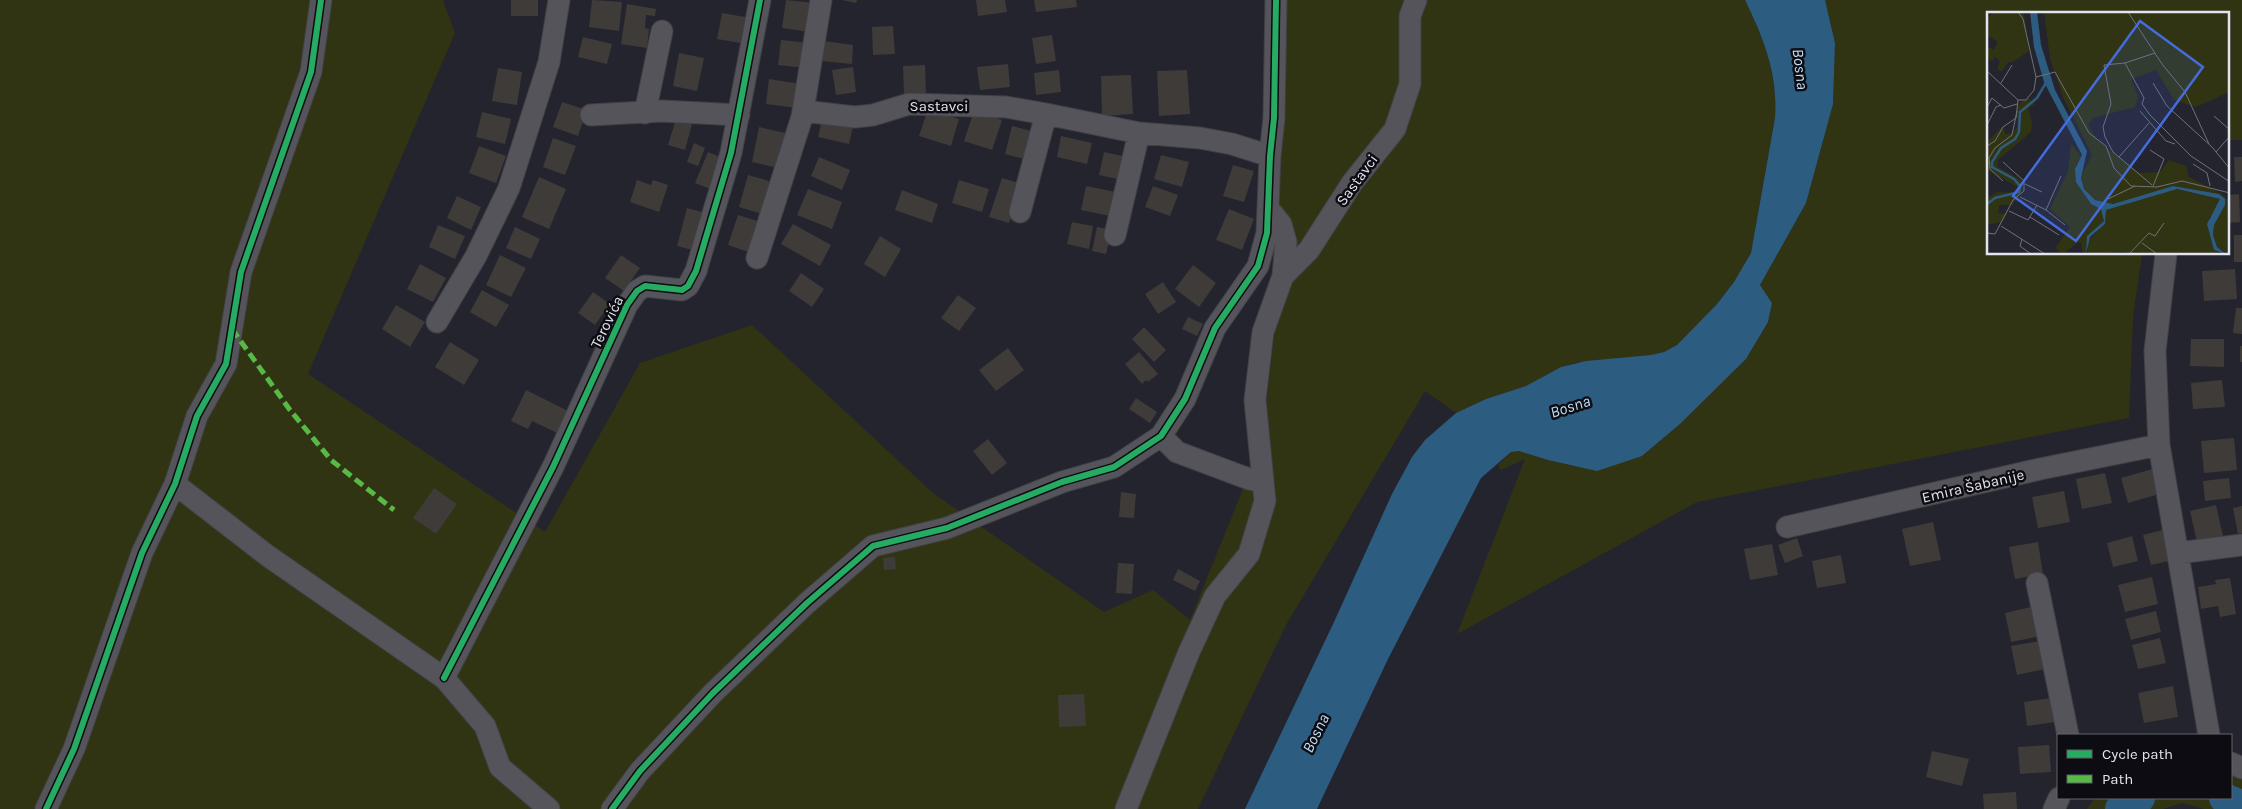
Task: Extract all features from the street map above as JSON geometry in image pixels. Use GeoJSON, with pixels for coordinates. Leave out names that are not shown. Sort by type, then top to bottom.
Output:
{"type":"FeatureCollection","features":[{"type":"Feature","properties":{"kind":"street"},"geometry":{"type":"LineString","coordinates":[[46,809],[74,749],[142,553],[175,484],[197,416],[226,364],[240,272],[311,72],[320,0]]}},
{"type":"Feature","properties":{"kind":"street"},"geometry":{"type":"LineString","coordinates":[[437,322],[476,256],[509,188],[549,62],[558,0]]}},
{"type":"Feature","properties":{"kind":"street","name":"Terovića"},"geometry":{"type":"LineString","coordinates":[[444,678],[553,467],[627,305],[637,291],[645,286],[682,290],[688,286],[696,271],[729,162],[760,0]]}},
{"type":"Feature","properties":{"kind":"street"},"geometry":{"type":"LineString","coordinates":[[757,258],[774,209],[803,111],[822,0]]}},
{"type":"Feature","properties":{"kind":"street"},"geometry":{"type":"LineString","coordinates":[[612,809],[640,771],[712,692],[807,603],[873,546],[947,528],[1062,482],[1114,467],[1161,436],[1185,399],[1215,328],[1258,266],[1267,233],[1270,156],[1274,118],[1276,0]]}},
{"type":"Feature","properties":{"kind":"street","name":"Sastavci"},"geometry":{"type":"LineString","coordinates":[[1283,276],[1309,250],[1352,183],[1395,129],[1410,84],[1410,16],[1416,0]]}},
{"type":"Feature","properties":{"kind":"street"},"geometry":{"type":"LineString","coordinates":[[645,113],[662,31]]}},
{"type":"Feature","properties":{"kind":"street","name":"Sastavci"},"geometry":{"type":"LineString","coordinates":[[803,111],[864,116],[904,106],[927,104],[1006,107],[1139,133],[1200,138],[1232,144],[1270,156]]}},
{"type":"Feature","properties":{"kind":"street"},"geometry":{"type":"LineString","coordinates":[[591,115],[662,111],[738,115]]}},
{"type":"Feature","properties":{"kind":"street"},"geometry":{"type":"LineString","coordinates":[[1020,212],[1046,114]]}},
{"type":"Feature","properties":{"kind":"street"},"geometry":{"type":"LineString","coordinates":[[1115,235],[1139,133]]}},
{"type":"Feature","properties":{"kind":"street"},"geometry":{"type":"LineString","coordinates":[[1126,809],[1152,742],[1215,596],[1248,554],[1265,501],[1255,400],[1264,332],[1283,276],[1286,242],[1282,224],[1268,208]]}},
{"type":"Feature","properties":{"kind":"street"},"geometry":{"type":"LineString","coordinates":[[2166,255],[2155,351],[2159,445],[2209,734]]}},
{"type":"Feature","properties":{"kind":"street"},"geometry":{"type":"LineString","coordinates":[[1161,436],[1177,452],[1249,479],[1263,482]]}},
{"type":"Feature","properties":{"kind":"street","name":"Emira Šabanije"},"geometry":{"type":"LineString","coordinates":[[1787,527],[2040,469],[2159,445]]}},
{"type":"Feature","properties":{"kind":"street"},"geometry":{"type":"LineString","coordinates":[[175,484],[268,556],[444,678],[485,726],[500,767],[549,809]]}},
{"type":"Feature","properties":{"kind":"street"},"geometry":{"type":"LineString","coordinates":[[2178,553],[2242,545]]}},
{"type":"Feature","properties":{"kind":"street"},"geometry":{"type":"LineString","coordinates":[[2037,583],[2068,734]]}},
{"type":"Feature","properties":{"kind":"green space"},"geometry":{"type":"Polygon","coordinates":[[[0,0],[443,0],[455,33],[308,374],[545,532],[640,363],[752,325],[933,493],[1104,612],[1153,590],[1190,620],[1262,442],[1276,321],[1278,0],[1745,0],[1764,43],[1772,72],[1775,118],[1751,253],[1734,282],[1717,304],[1677,345],[1664,352],[1651,355],[1574,363],[1561,367],[1526,386],[1486,399],[1456,413],[1425,391],[1286,625],[1198,809],[0,809],[0,0]]]}},
{"type":"Feature","properties":{"kind":"green space"},"geometry":{"type":"Polygon","coordinates":[[[1825,0],[2242,0],[2242,140],[2230,140],[2230,12],[1987,12],[1987,255],[2142,255],[2133,317],[2129,418],[1697,502],[1457,634],[1525,459],[1501,470],[1498,465],[1511,452],[1520,451],[1573,466],[1642,456],[1680,424],[1746,359],[1768,322],[1772,303],[1760,285],[1806,203],[1833,104],[1835,43],[1825,0]]]}},
{"type":"Feature","properties":{"kind":"green space"},"geometry":{"type":"Polygon","coordinates":[[[2232,757],[2242,762],[2242,809],[2204,809],[2182,803],[2163,809],[2087,809],[2094,799],[2232,799],[2232,757]]]}},
{"type":"Feature","properties":{"kind":"water","name":"Bosna"},"geometry":{"type":"Polygon","coordinates":[[[1745,0],[1825,0],[1835,43],[1833,104],[1806,203],[1760,285],[1772,303],[1768,322],[1746,359],[1680,424],[1642,456],[1597,471],[1548,460],[1519,451],[1511,452],[1481,478],[1388,659],[1317,809],[1245,809],[1334,622],[1392,494],[1412,457],[1425,440],[1456,413],[1486,399],[1526,386],[1561,367],[1586,361],[1664,352],[1677,345],[1717,304],[1734,282],[1751,253],[1775,118],[1772,72],[1764,43],[1745,0]]]}},
{"type":"Feature","properties":{"kind":"building"},"geometry":{"type":"Polygon","coordinates":[[[511,0],[538,0],[538,16],[511,16],[511,0]]]}},
{"type":"Feature","properties":{"kind":"building"},"geometry":{"type":"Polygon","coordinates":[[[592,0],[622,2],[619,31],[589,27],[592,0]]]}},
{"type":"Feature","properties":{"kind":"building"},"geometry":{"type":"Polygon","coordinates":[[[786,0],[815,3],[810,32],[782,28],[786,0]]]}},
{"type":"Feature","properties":{"kind":"building"},"geometry":{"type":"Polygon","coordinates":[[[842,0],[857,0],[856,3],[842,0]]]}},
{"type":"Feature","properties":{"kind":"building"},"geometry":{"type":"Polygon","coordinates":[[[976,0],[1005,0],[1007,12],[978,16],[976,0]]]}},
{"type":"Feature","properties":{"kind":"building"},"geometry":{"type":"Polygon","coordinates":[[[1034,0],[1076,0],[1077,7],[1036,12],[1034,0]]]}},
{"type":"Feature","properties":{"kind":"building"},"geometry":{"type":"Polygon","coordinates":[[[627,4],[656,9],[655,16],[646,15],[645,28],[649,29],[647,48],[621,44],[627,4]]]}},
{"type":"Feature","properties":{"kind":"building"},"geometry":{"type":"Polygon","coordinates":[[[722,13],[751,18],[747,44],[717,39],[722,13]]]}},
{"type":"Feature","properties":{"kind":"building"},"geometry":{"type":"Polygon","coordinates":[[[893,26],[895,54],[873,55],[872,27],[893,26]]]}},
{"type":"Feature","properties":{"kind":"building"},"geometry":{"type":"Polygon","coordinates":[[[1052,35],[1056,61],[1036,64],[1032,38],[1052,35]]]}},
{"type":"Feature","properties":{"kind":"building"},"geometry":{"type":"Polygon","coordinates":[[[583,37],[612,44],[607,64],[578,57],[583,37]]]}},
{"type":"Feature","properties":{"kind":"building"},"geometry":{"type":"Polygon","coordinates":[[[781,40],[809,43],[806,68],[778,65],[781,40]]]}},
{"type":"Feature","properties":{"kind":"building"},"geometry":{"type":"Polygon","coordinates":[[[824,41],[853,45],[852,64],[822,61],[824,41]]]}},
{"type":"Feature","properties":{"kind":"building"},"geometry":{"type":"Polygon","coordinates":[[[679,53],[704,58],[697,91],[673,86],[679,53]]]}},
{"type":"Feature","properties":{"kind":"building"},"geometry":{"type":"Polygon","coordinates":[[[1008,64],[1010,87],[980,90],[977,67],[1008,64]]]}},
{"type":"Feature","properties":{"kind":"building"},"geometry":{"type":"Polygon","coordinates":[[[925,65],[926,93],[904,94],[903,66],[925,65]]]}},
{"type":"Feature","properties":{"kind":"building"},"geometry":{"type":"Polygon","coordinates":[[[853,67],[856,92],[836,95],[832,70],[853,67]]]}},
{"type":"Feature","properties":{"kind":"building"},"geometry":{"type":"Polygon","coordinates":[[[498,68],[522,72],[517,105],[492,101],[498,68]]]}},
{"type":"Feature","properties":{"kind":"building"},"geometry":{"type":"Polygon","coordinates":[[[1059,70],[1061,92],[1036,95],[1034,73],[1059,70]]]}},
{"type":"Feature","properties":{"kind":"building"},"geometry":{"type":"Polygon","coordinates":[[[1187,70],[1190,114],[1159,116],[1157,71],[1187,70]]]}},
{"type":"Feature","properties":{"kind":"building"},"geometry":{"type":"Polygon","coordinates":[[[1131,75],[1133,114],[1102,116],[1101,76],[1131,75]]]}},
{"type":"Feature","properties":{"kind":"building"},"geometry":{"type":"Polygon","coordinates":[[[769,79],[801,84],[797,108],[766,104],[769,79]]]}},
{"type":"Feature","properties":{"kind":"building"},"geometry":{"type":"Polygon","coordinates":[[[562,102],[587,110],[578,136],[553,127],[562,102]]]}},
{"type":"Feature","properties":{"kind":"building"},"geometry":{"type":"Polygon","coordinates":[[[928,109],[959,119],[951,146],[919,136],[928,109]]]}},
{"type":"Feature","properties":{"kind":"building"},"geometry":{"type":"Polygon","coordinates":[[[974,111],[1002,120],[992,150],[964,141],[974,111]]]}},
{"type":"Feature","properties":{"kind":"building"},"geometry":{"type":"Polygon","coordinates":[[[482,112],[511,119],[505,144],[476,137],[482,112]]]}},
{"type":"Feature","properties":{"kind":"building"},"geometry":{"type":"Polygon","coordinates":[[[823,115],[854,122],[849,144],[818,137],[823,115]]]}},
{"type":"Feature","properties":{"kind":"building"},"geometry":{"type":"Polygon","coordinates":[[[676,119],[692,124],[685,150],[668,145],[676,119]]]}},
{"type":"Feature","properties":{"kind":"building"},"geometry":{"type":"Polygon","coordinates":[[[1012,126],[1035,132],[1028,160],[1005,154],[1012,126]]]}},
{"type":"Feature","properties":{"kind":"building"},"geometry":{"type":"Polygon","coordinates":[[[759,127],[790,134],[783,169],[752,162],[759,127]]]}},
{"type":"Feature","properties":{"kind":"building"},"geometry":{"type":"Polygon","coordinates":[[[1061,136],[1092,143],[1087,164],[1057,157],[1061,136]]]}},
{"type":"Feature","properties":{"kind":"building"},"geometry":{"type":"Polygon","coordinates":[[[553,138],[576,146],[565,175],[543,167],[553,138]]]}},
{"type":"Feature","properties":{"kind":"building"},"geometry":{"type":"Polygon","coordinates":[[[694,143],[705,148],[698,166],[687,162],[694,143]]]}},
{"type":"Feature","properties":{"kind":"building"},"geometry":{"type":"Polygon","coordinates":[[[479,146],[506,156],[496,183],[469,173],[479,146]]]}},
{"type":"Feature","properties":{"kind":"building"},"geometry":{"type":"Polygon","coordinates":[[[708,152],[725,159],[713,190],[695,183],[708,152]]]}},
{"type":"Feature","properties":{"kind":"building"},"geometry":{"type":"Polygon","coordinates":[[[1104,152],[1127,157],[1122,180],[1099,175],[1104,152]]]}},
{"type":"Feature","properties":{"kind":"building"},"geometry":{"type":"Polygon","coordinates":[[[1161,155],[1189,162],[1182,187],[1154,179],[1161,155]]]}},
{"type":"Feature","properties":{"kind":"building"},"geometry":{"type":"Polygon","coordinates":[[[819,157],[850,170],[842,190],[811,176],[819,157]]]}},
{"type":"Feature","properties":{"kind":"building"},"geometry":{"type":"Polygon","coordinates":[[[2234,157],[2242,157],[2242,181],[2235,182],[2234,157]]]}},
{"type":"Feature","properties":{"kind":"building"},"geometry":{"type":"Polygon","coordinates":[[[1233,165],[1254,171],[1244,202],[1223,196],[1233,165]]]}},
{"type":"Feature","properties":{"kind":"building"},"geometry":{"type":"Polygon","coordinates":[[[748,175],[776,183],[766,215],[739,207],[748,175]]]}},
{"type":"Feature","properties":{"kind":"building"},"geometry":{"type":"Polygon","coordinates":[[[539,177],[566,189],[549,229],[522,217],[539,177]]]}},
{"type":"Feature","properties":{"kind":"building"},"geometry":{"type":"Polygon","coordinates":[[[1002,178],[1022,184],[1009,223],[989,217],[1002,178]]]}},
{"type":"Feature","properties":{"kind":"building"},"geometry":{"type":"Polygon","coordinates":[[[637,180],[651,185],[653,180],[668,185],[659,212],[630,202],[637,180]]]}},
{"type":"Feature","properties":{"kind":"building"},"geometry":{"type":"Polygon","coordinates":[[[959,180],[989,189],[982,212],[952,203],[959,180]]]}},
{"type":"Feature","properties":{"kind":"building"},"geometry":{"type":"Polygon","coordinates":[[[1086,186],[1116,192],[1110,216],[1081,210],[1086,186]]]}},
{"type":"Feature","properties":{"kind":"building"},"geometry":{"type":"Polygon","coordinates":[[[1153,186],[1178,195],[1170,216],[1145,207],[1153,186]]]}},
{"type":"Feature","properties":{"kind":"building"},"geometry":{"type":"Polygon","coordinates":[[[808,189],[842,202],[832,229],[797,215],[808,189]]]}},
{"type":"Feature","properties":{"kind":"building"},"geometry":{"type":"Polygon","coordinates":[[[902,190],[938,204],[932,223],[895,210],[902,190]]]}},
{"type":"Feature","properties":{"kind":"building"},"geometry":{"type":"Polygon","coordinates":[[[2239,194],[2240,222],[2230,223],[2230,195],[2239,194]]]}},
{"type":"Feature","properties":{"kind":"building"},"geometry":{"type":"Polygon","coordinates":[[[457,196],[481,207],[471,230],[447,218],[457,196]]]}},
{"type":"Feature","properties":{"kind":"building"},"geometry":{"type":"Polygon","coordinates":[[[687,208],[706,213],[696,251],[677,246],[687,208]]]}},
{"type":"Feature","properties":{"kind":"building"},"geometry":{"type":"Polygon","coordinates":[[[1229,209],[1254,219],[1242,250],[1216,240],[1229,209]]]}},
{"type":"Feature","properties":{"kind":"building"},"geometry":{"type":"Polygon","coordinates":[[[738,215],[764,223],[754,254],[728,245],[738,215]]]}},
{"type":"Feature","properties":{"kind":"building"},"geometry":{"type":"Polygon","coordinates":[[[1072,222],[1093,226],[1089,249],[1067,244],[1072,222]]]}},
{"type":"Feature","properties":{"kind":"building"},"geometry":{"type":"Polygon","coordinates":[[[793,224],[831,245],[820,266],[781,244],[793,224]]]}},
{"type":"Feature","properties":{"kind":"building"},"geometry":{"type":"Polygon","coordinates":[[[438,225],[465,236],[455,259],[429,247],[438,225]]]}},
{"type":"Feature","properties":{"kind":"building"},"geometry":{"type":"Polygon","coordinates":[[[515,227],[540,239],[531,259],[506,248],[515,227]]]}},
{"type":"Feature","properties":{"kind":"building"},"geometry":{"type":"Polygon","coordinates":[[[1097,227],[1112,230],[1106,254],[1092,251],[1097,227]]]}},
{"type":"Feature","properties":{"kind":"building"},"geometry":{"type":"Polygon","coordinates":[[[2234,235],[2242,235],[2242,262],[2234,262],[2234,235]]]}},
{"type":"Feature","properties":{"kind":"building"},"geometry":{"type":"Polygon","coordinates":[[[880,236],[901,249],[885,277],[864,264],[880,236]]]}},
{"type":"Feature","properties":{"kind":"building"},"geometry":{"type":"Polygon","coordinates":[[[500,255],[526,268],[511,297],[486,285],[500,255]]]}},
{"type":"Feature","properties":{"kind":"building"},"geometry":{"type":"Polygon","coordinates":[[[621,255],[640,268],[624,291],[605,278],[621,255]]]}},
{"type":"Feature","properties":{"kind":"building"},"geometry":{"type":"Polygon","coordinates":[[[420,264],[446,278],[433,302],[407,289],[420,264]]]}},
{"type":"Feature","properties":{"kind":"building"},"geometry":{"type":"Polygon","coordinates":[[[1193,265],[1216,283],[1199,307],[1175,289],[1193,265]]]}},
{"type":"Feature","properties":{"kind":"building"},"geometry":{"type":"Polygon","coordinates":[[[2235,269],[2237,299],[2204,301],[2202,271],[2235,269]]]}},
{"type":"Feature","properties":{"kind":"building"},"geometry":{"type":"Polygon","coordinates":[[[801,273],[824,289],[812,307],[789,291],[801,273]]]}},
{"type":"Feature","properties":{"kind":"building"},"geometry":{"type":"Polygon","coordinates":[[[1163,282],[1176,302],[1158,314],[1145,294],[1163,282]]]}},
{"type":"Feature","properties":{"kind":"building"},"geometry":{"type":"Polygon","coordinates":[[[482,290],[509,305],[496,327],[470,312],[482,290]]]}},
{"type":"Feature","properties":{"kind":"building"},"geometry":{"type":"Polygon","coordinates":[[[593,292],[610,304],[595,325],[578,313],[593,292]]]}},
{"type":"Feature","properties":{"kind":"building"},"geometry":{"type":"Polygon","coordinates":[[[958,295],[976,308],[959,331],[941,318],[958,295]]]}},
{"type":"Feature","properties":{"kind":"building"},"geometry":{"type":"Polygon","coordinates":[[[396,305],[425,322],[410,347],[382,329],[396,305]]]}},
{"type":"Feature","properties":{"kind":"building"},"geometry":{"type":"Polygon","coordinates":[[[2236,308],[2242,308],[2242,334],[2233,333],[2236,308]]]}},
{"type":"Feature","properties":{"kind":"building"},"geometry":{"type":"Polygon","coordinates":[[[1188,317],[1203,324],[1197,336],[1182,329],[1188,317]]]}},
{"type":"Feature","properties":{"kind":"building"},"geometry":{"type":"Polygon","coordinates":[[[1144,327],[1166,350],[1154,362],[1132,339],[1144,327]]]}},
{"type":"Feature","properties":{"kind":"building"},"geometry":{"type":"Polygon","coordinates":[[[2191,339],[2224,339],[2224,367],[2190,366],[2191,339]]]}},
{"type":"Feature","properties":{"kind":"building"},"geometry":{"type":"Polygon","coordinates":[[[450,342],[479,360],[464,385],[435,367],[450,342]]]}},
{"type":"Feature","properties":{"kind":"building"},"geometry":{"type":"Polygon","coordinates":[[[2240,346],[2242,346],[2242,362],[2240,362],[2240,346]]]}},
{"type":"Feature","properties":{"kind":"building"},"geometry":{"type":"Polygon","coordinates":[[[1008,348],[1024,370],[996,391],[979,370],[1008,348]]]}},
{"type":"Feature","properties":{"kind":"building"},"geometry":{"type":"Polygon","coordinates":[[[1139,352],[1158,374],[1142,384],[1125,364],[1139,352]]]}},
{"type":"Feature","properties":{"kind":"building"},"geometry":{"type":"Polygon","coordinates":[[[2222,380],[2225,407],[2193,409],[2191,383],[2222,380]]]}},
{"type":"Feature","properties":{"kind":"building"},"geometry":{"type":"Polygon","coordinates":[[[526,390],[568,411],[557,433],[532,421],[528,429],[511,421],[526,390]]]}},
{"type":"Feature","properties":{"kind":"building"},"geometry":{"type":"Polygon","coordinates":[[[1136,398],[1157,412],[1150,423],[1129,409],[1136,398]]]}},
{"type":"Feature","properties":{"kind":"building"},"geometry":{"type":"Polygon","coordinates":[[[2234,438],[2237,470],[2204,473],[2201,441],[2234,438]]]}},
{"type":"Feature","properties":{"kind":"building"},"geometry":{"type":"Polygon","coordinates":[[[988,439],[1007,463],[992,475],[973,451],[988,439]]]}},
{"type":"Feature","properties":{"kind":"building"},"geometry":{"type":"Polygon","coordinates":[[[2156,468],[2163,493],[2128,503],[2121,478],[2156,468]]]}},
{"type":"Feature","properties":{"kind":"building"},"geometry":{"type":"Polygon","coordinates":[[[2105,473],[2112,503],[2082,509],[2076,479],[2105,473]]]}},
{"type":"Feature","properties":{"kind":"building"},"geometry":{"type":"Polygon","coordinates":[[[2229,478],[2231,498],[2205,501],[2203,481],[2229,478]]]}},
{"type":"Feature","properties":{"kind":"building"},"geometry":{"type":"Polygon","coordinates":[[[434,488],[457,504],[436,534],[413,518],[434,488]]]}},
{"type":"Feature","properties":{"kind":"building"},"geometry":{"type":"Polygon","coordinates":[[[2064,491],[2070,522],[2038,528],[2032,497],[2064,491]]]}},
{"type":"Feature","properties":{"kind":"building"},"geometry":{"type":"Polygon","coordinates":[[[1121,492],[1136,494],[1134,518],[1119,517],[1121,492]]]}},
{"type":"Feature","properties":{"kind":"building"},"geometry":{"type":"Polygon","coordinates":[[[2216,505],[2223,536],[2197,542],[2190,511],[2216,505]]]}},
{"type":"Feature","properties":{"kind":"building"},"geometry":{"type":"Polygon","coordinates":[[[2242,506],[2242,533],[2238,534],[2233,508],[2242,506]]]}},
{"type":"Feature","properties":{"kind":"building"},"geometry":{"type":"Polygon","coordinates":[[[1933,522],[1941,560],[1910,566],[1902,529],[1933,522]]]}},
{"type":"Feature","properties":{"kind":"building"},"geometry":{"type":"Polygon","coordinates":[[[2166,529],[2173,560],[2151,565],[2143,535],[2166,529]]]}},
{"type":"Feature","properties":{"kind":"building"},"geometry":{"type":"Polygon","coordinates":[[[2132,536],[2138,561],[2113,567],[2107,543],[2132,536]]]}},
{"type":"Feature","properties":{"kind":"building"},"geometry":{"type":"Polygon","coordinates":[[[1797,538],[1803,556],[1785,563],[1778,545],[1797,538]]]}},
{"type":"Feature","properties":{"kind":"building"},"geometry":{"type":"Polygon","coordinates":[[[2038,542],[2043,574],[2015,579],[2009,547],[2038,542]]]}},
{"type":"Feature","properties":{"kind":"building"},"geometry":{"type":"Polygon","coordinates":[[[1772,544],[1778,575],[1750,580],[1744,549],[1772,544]]]}},
{"type":"Feature","properties":{"kind":"building"},"geometry":{"type":"Polygon","coordinates":[[[1841,555],[1846,583],[1817,588],[1812,561],[1841,555]]]}},
{"type":"Feature","properties":{"kind":"building"},"geometry":{"type":"Polygon","coordinates":[[[895,557],[896,569],[884,570],[883,558],[895,557]]]}},
{"type":"Feature","properties":{"kind":"building"},"geometry":{"type":"Polygon","coordinates":[[[1118,563],[1134,564],[1132,594],[1116,593],[1118,563]]]}},
{"type":"Feature","properties":{"kind":"building"},"geometry":{"type":"Polygon","coordinates":[[[1178,569],[1200,581],[1195,591],[1173,580],[1178,569]]]}},
{"type":"Feature","properties":{"kind":"building"},"geometry":{"type":"Polygon","coordinates":[[[2152,577],[2158,604],[2125,612],[2118,585],[2152,577]]]}},
{"type":"Feature","properties":{"kind":"building"},"geometry":{"type":"Polygon","coordinates":[[[2230,578],[2236,614],[2220,617],[2218,606],[2201,609],[2198,587],[2216,584],[2215,580],[2230,578]]]}},
{"type":"Feature","properties":{"kind":"building"},"geometry":{"type":"Polygon","coordinates":[[[2035,606],[2041,636],[2011,642],[2005,613],[2035,606]]]}},
{"type":"Feature","properties":{"kind":"building"},"geometry":{"type":"Polygon","coordinates":[[[2156,611],[2161,632],[2131,640],[2125,619],[2156,611]]]}},
{"type":"Feature","properties":{"kind":"building"},"geometry":{"type":"Polygon","coordinates":[[[2160,638],[2166,663],[2138,669],[2132,645],[2160,638]]]}},
{"type":"Feature","properties":{"kind":"building"},"geometry":{"type":"Polygon","coordinates":[[[2040,641],[2045,669],[2017,675],[2011,646],[2040,641]]]}},
{"type":"Feature","properties":{"kind":"building"},"geometry":{"type":"Polygon","coordinates":[[[2173,686],[2178,717],[2144,723],[2138,693],[2173,686]]]}},
{"type":"Feature","properties":{"kind":"building"},"geometry":{"type":"Polygon","coordinates":[[[1084,694],[1086,726],[1059,727],[1058,695],[1084,694]]]}},
{"type":"Feature","properties":{"kind":"building"},"geometry":{"type":"Polygon","coordinates":[[[2052,698],[2055,722],[2027,726],[2024,702],[2052,698]]]}},
{"type":"Feature","properties":{"kind":"building"},"geometry":{"type":"Polygon","coordinates":[[[2049,745],[2051,772],[2020,774],[2018,747],[2049,745]]]}},
{"type":"Feature","properties":{"kind":"building"},"geometry":{"type":"Polygon","coordinates":[[[1932,751],[1969,759],[1962,786],[1926,777],[1932,751]]]}},
{"type":"Feature","properties":{"kind":"building"},"geometry":{"type":"Polygon","coordinates":[[[2016,792],[2017,809],[1984,809],[1983,794],[2016,792]]]}},
{"type":"Feature","properties":{"kind":"waterway"},"geometry":{"type":"LineString","coordinates":[[2120,809],[2138,799]]}},
{"type":"Feature","properties":{"kind":"waterway"},"geometry":{"type":"LineString","coordinates":[[2227,799],[2242,805]]}},
{"type":"Feature","properties":{"kind":"marked path"},"geometry":{"type":"LineString","coordinates":[[232,329],[290,410],[331,460],[394,510]]}},
{"type":"Feature","properties":{"kind":"cycle path"},"geometry":{"type":"LineString","coordinates":[[46,809],[74,749],[142,553],[175,484],[197,416],[226,364],[241,272],[311,72],[321,0]]}},
{"type":"Feature","properties":{"kind":"cycle path"},"geometry":{"type":"LineString","coordinates":[[444,678],[553,467],[627,305],[637,291],[645,286],[682,290],[688,286],[696,271],[731,153],[760,0]]}},
{"type":"Feature","properties":{"kind":"cycle path"},"geometry":{"type":"LineString","coordinates":[[612,809],[640,771],[713,693],[807,603],[873,546],[947,528],[1062,482],[1114,467],[1161,436],[1185,399],[1215,328],[1258,266],[1267,233],[1270,156],[1274,118],[1276,0]]}}]}
